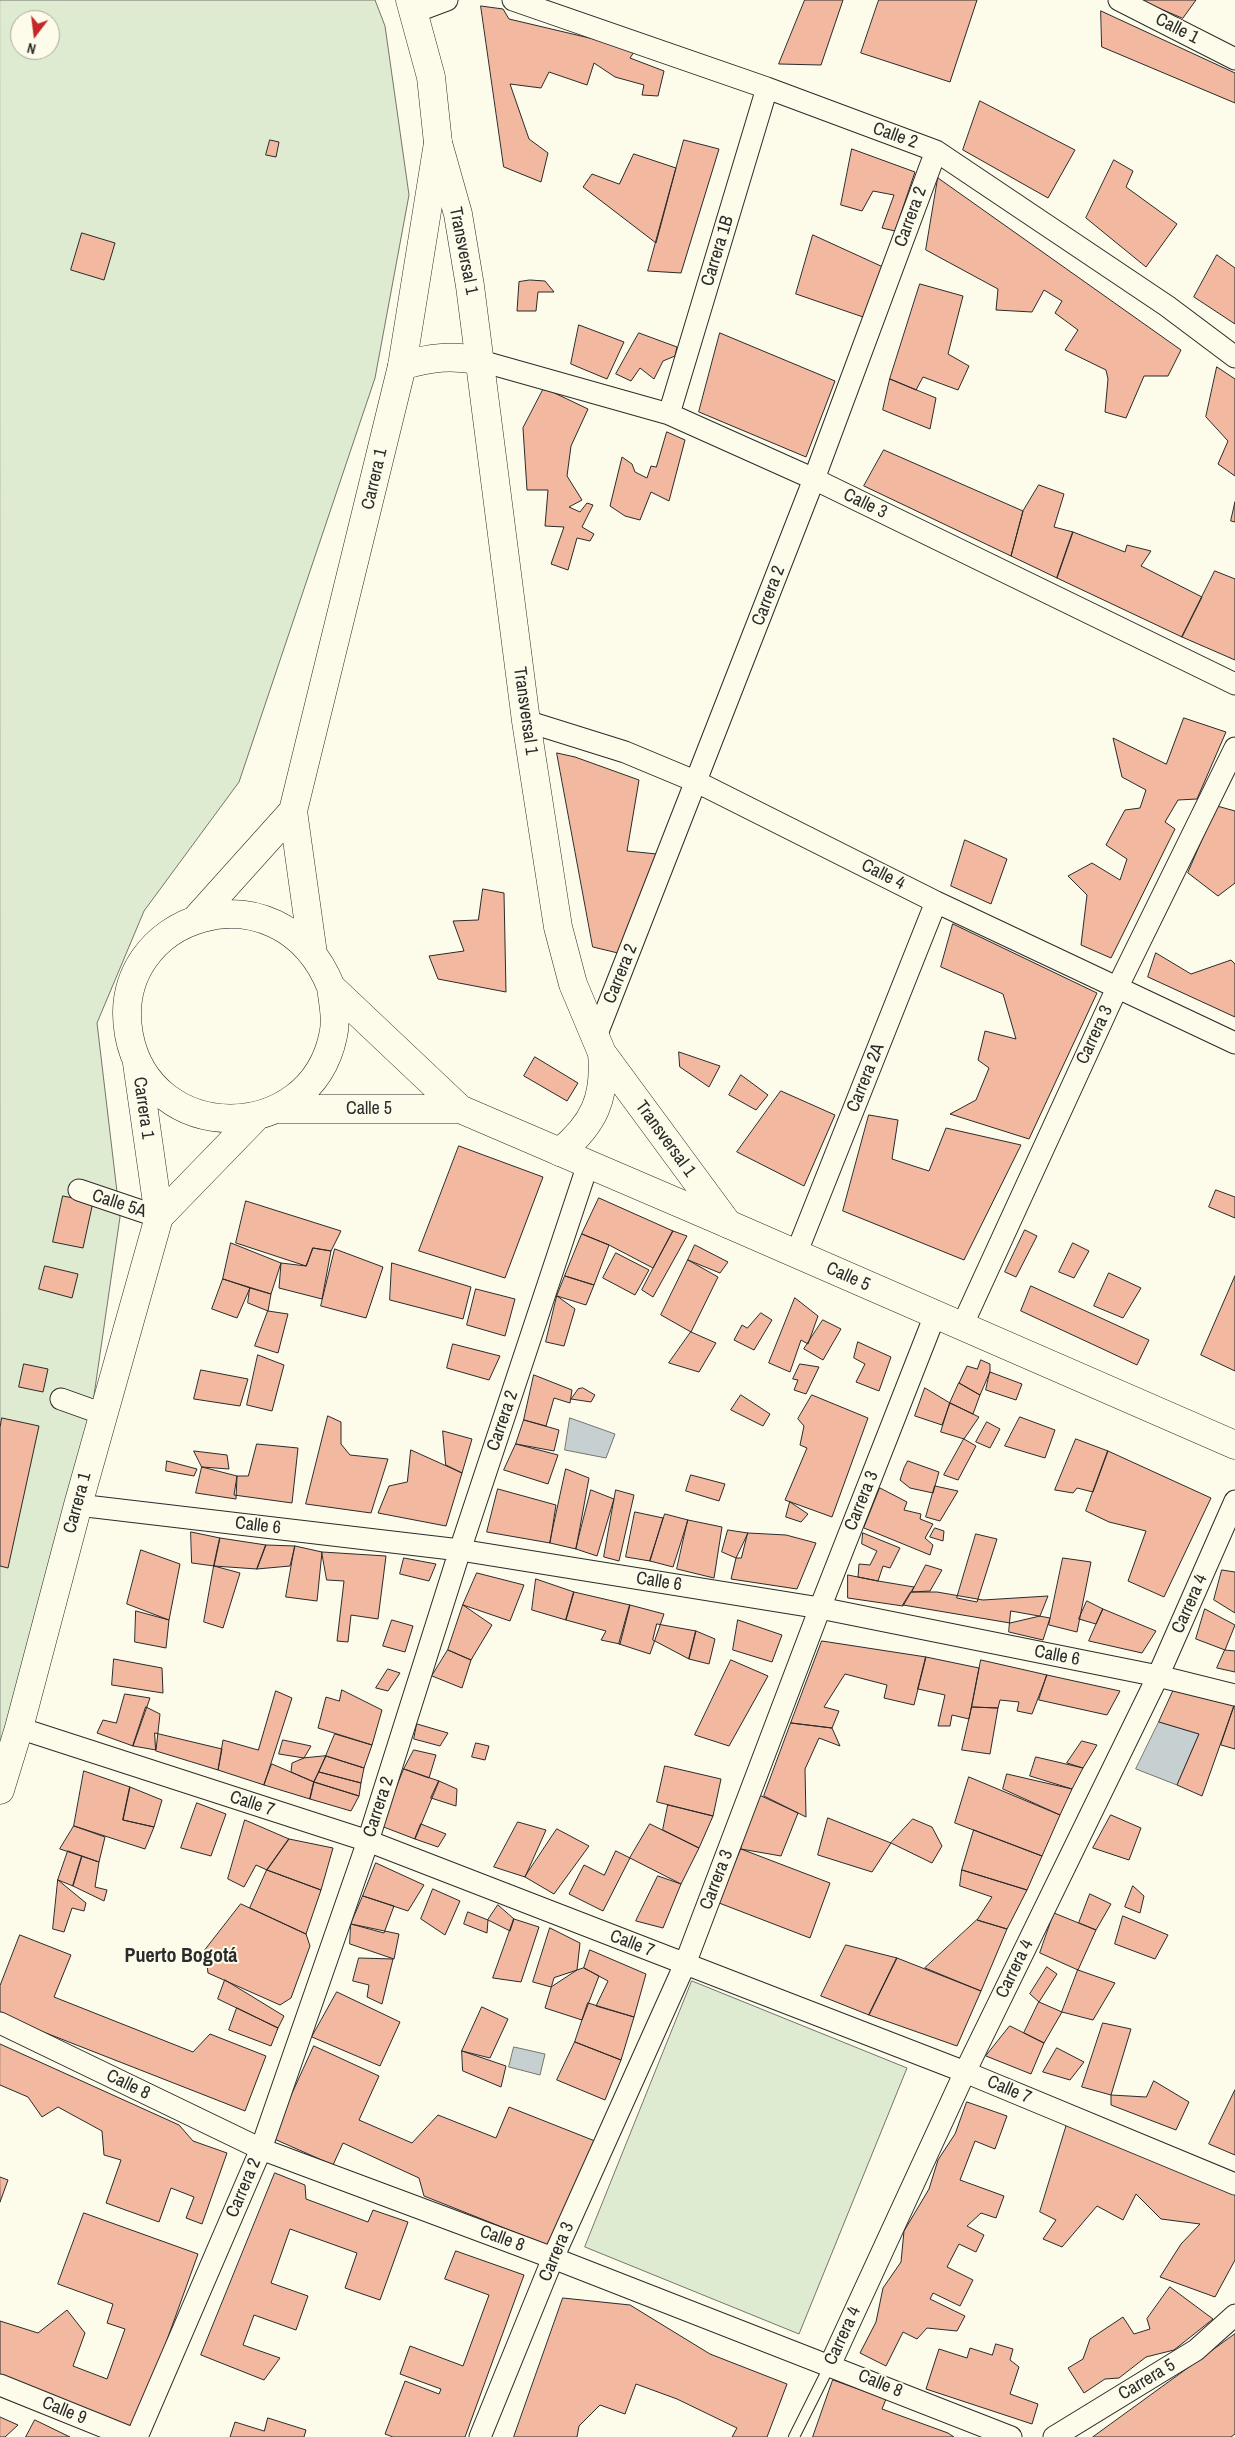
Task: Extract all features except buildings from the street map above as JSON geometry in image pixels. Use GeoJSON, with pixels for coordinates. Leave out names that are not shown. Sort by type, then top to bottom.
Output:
{"type":"FeatureCollection","features":[{"type":"Feature","properties":{"kind":"main road"},"geometry":{"type":"LineString","coordinates":[[412,6],[431,77],[438,143]]}},
{"type":"Feature","properties":{"kind":"main road","name":"Transversal 1"},"geometry":{"type":"LineString","coordinates":[[438,143],[458,214],[481,361],[526,721],[558,927],[574,984],[599,1046],[604,1076],[600,1098],[594,1112],[578,1137],[560,1152]]}},
{"type":"Feature","properties":{"kind":"main road","name":"Carrera 1"},"geometry":{"type":"LineString","coordinates":[[313,954],[293,811],[402,366],[438,143]]}},
{"type":"Feature","properties":{"kind":"main road"},"geometry":{"type":"LineString","coordinates":[[402,366],[421,360],[441,357],[461,357],[481,361]]}},
{"type":"Feature","properties":{"kind":"main road","name":"Carrera 1"},"geometry":{"type":"LineString","coordinates":[[195,920],[293,811]]}},
{"type":"Feature","properties":{"kind":"main road"},"geometry":{"type":"LineString","coordinates":[[136,1058],[129,1035],[128,1011],[135,980],[141,965],[156,946],[174,930],[195,920],[216,915],[238,914],[260,918],[280,926],[298,938],[313,954],[324,970],[331,987],[335,1011],[334,1035],[327,1057],[315,1078],[298,1096],[267,1113]]}},
{"type":"Feature","properties":{"kind":"main road","name":"Calle 5"},"geometry":{"type":"LineString","coordinates":[[331,987],[460,1109],[1235,1445]]}},
{"type":"Feature","properties":{"kind":"main road","name":"Transversal 1"},"geometry":{"type":"LineString","coordinates":[[599,1046],[728,1224]]}},
{"type":"Feature","properties":{"kind":"main road","name":"Carrera 1"},"geometry":{"type":"LineString","coordinates":[[0,1790],[19,1728],[103,1414],[160,1217],[136,1058]]}},
{"type":"Feature","properties":{"kind":"main road","name":"Calle 5"},"geometry":{"type":"LineString","coordinates":[[136,1058],[148,1078],[165,1096],[185,1109],[208,1117],[232,1120],[267,1113],[460,1109]]}},
{"type":"Feature","properties":{"kind":"main road","name":"Carrera 1"},"geometry":{"type":"LineString","coordinates":[[160,1217],[267,1113]]}},
{"type":"Feature","properties":{"kind":"street"},"geometry":{"type":"LineString","coordinates":[[412,6],[447,0]]}},
{"type":"Feature","properties":{"kind":"street","name":"Calle 2"},"geometry":{"type":"LineString","coordinates":[[513,0],[766,88],[936,151],[1167,306],[1235,357]]}},
{"type":"Feature","properties":{"kind":"street","name":"Calle 1"},"geometry":{"type":"LineString","coordinates":[[1119,0],[1235,59]]}},
{"type":"Feature","properties":{"kind":"street","name":"Carrera 1B"},"geometry":{"type":"LineString","coordinates":[[670,414],[766,88]]}},
{"type":"Feature","properties":{"kind":"street","name":"Carrera 2"},"geometry":{"type":"LineString","coordinates":[[599,1046],[936,151]]}},
{"type":"Feature","properties":{"kind":"street","name":"Calle 3"},"geometry":{"type":"LineString","coordinates":[[481,361],[670,414],[814,479],[1235,684]]}},
{"type":"Feature","properties":{"kind":"street","name":"Calle 4"},"geometry":{"type":"LineString","coordinates":[[526,721],[625,752],[697,782],[936,902],[1118,986],[1235,1043]]}},
{"type":"Feature","properties":{"kind":"street","name":"Carrera 3"},"geometry":{"type":"LineString","coordinates":[[962,1326],[1118,986],[1235,748]]}},
{"type":"Feature","properties":{"kind":"street","name":"Carrera 2A"},"geometry":{"type":"LineString","coordinates":[[796,1254],[936,902]]}},
{"type":"Feature","properties":{"kind":"street","name":"Carrera 2"},"geometry":{"type":"LineString","coordinates":[[137,2437],[260,2149],[368,1841],[460,1550],[588,1164]]}},
{"type":"Feature","properties":{"kind":"street","name":"Calle 5A"},"geometry":{"type":"LineString","coordinates":[[79,1190],[160,1217]]}},
{"type":"Feature","properties":{"kind":"street","name":"Carrera 3"},"geometry":{"type":"LineString","coordinates":[[480,2437],[553,2258],[685,1964],[820,1608],[935,1315]]}},
{"type":"Feature","properties":{"kind":"street"},"geometry":{"type":"LineString","coordinates":[[60,1399],[103,1414]]}},
{"type":"Feature","properties":{"kind":"street","name":"Carrera 4"},"geometry":{"type":"LineString","coordinates":[[830,2365],[965,2072],[1158,1676],[1235,1501]]}},
{"type":"Feature","properties":{"kind":"street","name":"Calle 6"},"geometry":{"type":"LineString","coordinates":[[78,1505],[460,1550],[820,1608],[1158,1676],[1235,1695]]}},
{"type":"Feature","properties":{"kind":"street","name":"Calle 7"},"geometry":{"type":"LineString","coordinates":[[19,1728],[368,1841],[965,2072],[1235,2184]]}},
{"type":"Feature","properties":{"kind":"street","name":"Calle 8"},"geometry":{"type":"LineString","coordinates":[[0,2023],[260,2149],[553,2258],[1011,2437]]}},
{"type":"Feature","properties":{"kind":"street","name":"Carrera 5"},"geometry":{"type":"LineString","coordinates":[[1054,2437],[1196,2350],[1235,2316]]}},
{"type":"Feature","properties":{"kind":"street","name":"Calle 9"},"geometry":{"type":"LineString","coordinates":[[0,2385],[129,2437]]}},
{"type":"Feature","properties":{"kind":"lane","name":"Carrera 4"},"geometry":{"type":"LineString","coordinates":[[794,2437],[830,2365]]}},
{"type":"Feature","properties":{"kind":"green space"},"geometry":{"type":"Polygon","coordinates":[[[0,0],[375,0],[385,26],[409,195],[375,378],[239,782],[144,911],[97,1023],[120,1217],[78,1505],[0,1790],[0,0]]]}},
{"type":"Feature","properties":{"kind":"green space"},"geometry":{"type":"Polygon","coordinates":[[[692,1981],[907,2068],[799,2334],[585,2247],[692,1981]]]}},
{"type":"Feature","properties":{"kind":"shaded area"},"geometry":{"type":"Polygon","coordinates":[[[570,1418],[615,1434],[606,1458],[565,1450],[570,1418]]]}},
{"type":"Feature","properties":{"kind":"shaded area"},"geometry":{"type":"Polygon","coordinates":[[[1159,1722],[1199,1734],[1177,1785],[1136,1769],[1159,1722]]]}},
{"type":"Feature","properties":{"kind":"shaded area"},"geometry":{"type":"Polygon","coordinates":[[[514,2047],[545,2054],[540,2075],[509,2067],[514,2047]]]}},
{"type":"Feature","properties":{"kind":"district","name":"Puerto Bogotá"},"geometry":{"type":"Point","coordinates":[181,1957]}}]}
